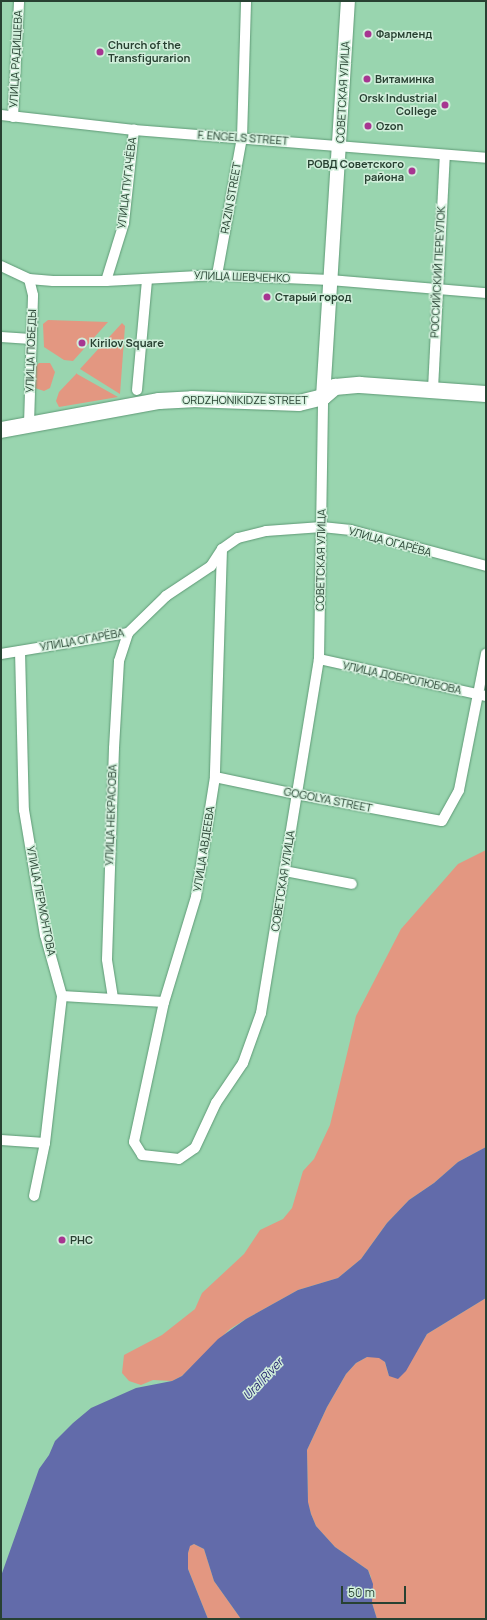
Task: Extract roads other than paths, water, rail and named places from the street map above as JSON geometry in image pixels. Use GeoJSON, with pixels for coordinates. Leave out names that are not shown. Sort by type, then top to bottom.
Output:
{"type":"FeatureCollection","features":[{"type":"Feature","properties":{"kind":"main road","name":"ORDZHONIKIDZE STREET"},"geometry":{"type":"LineString","coordinates":[[1,430],[159,401],[192,399],[299,403],[323,397],[335,387],[360,385],[433,389],[486,394]]}},
{"type":"Feature","properties":{"kind":"street","name":"УЛИЦА РАДИЩЕВА"},"geometry":{"type":"LineString","coordinates":[[13,117],[19,1]]}},
{"type":"Feature","properties":{"kind":"street","name":"RAZIN STREET"},"geometry":{"type":"LineString","coordinates":[[218,275],[242,138],[246,1]]}},
{"type":"Feature","properties":{"kind":"street","name":"СОВЕТСКАЯ УЛИЦА"},"geometry":{"type":"LineString","coordinates":[[134,1142],[142,1155],[178,1159],[195,1148],[216,1103],[243,1064],[261,1013],[319,659],[323,397],[348,1]]}},
{"type":"Feature","properties":{"kind":"street","name":"F. ENGELS STREET"},"geometry":{"type":"LineString","coordinates":[[1,115],[134,130],[486,158]]}},
{"type":"Feature","properties":{"kind":"street","name":"УЛИЦА ПУГАЧЁВА"},"geometry":{"type":"LineString","coordinates":[[106,281],[124,223],[134,130]]}},
{"type":"Feature","properties":{"kind":"street","name":"РОССИЙСКИЙ ПЕРЕУЛОК"},"geometry":{"type":"LineString","coordinates":[[433,389],[436,290],[445,155]]}},
{"type":"Feature","properties":{"kind":"street","name":"УЛИЦА ШЕВЧЕНКО"},"geometry":{"type":"LineString","coordinates":[[1,266],[30,279],[106,281],[147,280],[168,276],[218,275],[330,280],[486,293]]}},
{"type":"Feature","properties":{"kind":"street","name":"УЛИЦА ПОБЕДЫ"},"geometry":{"type":"LineString","coordinates":[[28,424],[33,296],[30,279]]}},
{"type":"Feature","properties":{"kind":"street"},"geometry":{"type":"LineString","coordinates":[[137,390],[147,280]]}},
{"type":"Feature","properties":{"kind":"street"},"geometry":{"type":"LineString","coordinates":[[1,337],[31,339]]}},
{"type":"Feature","properties":{"kind":"street","name":"УЛИЦА ОГАРЁВА"},"geometry":{"type":"LineString","coordinates":[[1,654],[128,633],[166,596],[211,566],[222,549],[238,538],[266,531],[322,527],[351,530],[486,566]]}},
{"type":"Feature","properties":{"kind":"street","name":"УЛИЦА АВДЕЕВА"},"geometry":{"type":"LineString","coordinates":[[134,1142],[164,1002],[196,897],[215,776],[222,549]]}},
{"type":"Feature","properties":{"kind":"street","name":"УЛИЦА НЕКРАСОВА"},"geometry":{"type":"LineString","coordinates":[[113,998],[107,959],[114,748],[119,661],[128,633]]}},
{"type":"Feature","properties":{"kind":"street","name":"УЛИЦА ЛЕРМОНТОВА"},"geometry":{"type":"LineString","coordinates":[[20,651],[24,810],[45,935],[62,996],[45,1143],[34,1196]]}},
{"type":"Feature","properties":{"kind":"street"},"geometry":{"type":"LineString","coordinates":[[482,695],[486,654]]}},
{"type":"Feature","properties":{"kind":"street","name":"УЛИЦА ДОБРОЛЮБОВА"},"geometry":{"type":"LineString","coordinates":[[319,659],[482,695]]}},
{"type":"Feature","properties":{"kind":"street","name":"GOGOLYA STREET"},"geometry":{"type":"LineString","coordinates":[[215,776],[296,794],[442,821],[459,790],[482,695]]}},
{"type":"Feature","properties":{"kind":"street"},"geometry":{"type":"LineString","coordinates":[[285,871],[352,884]]}},
{"type":"Feature","properties":{"kind":"street"},"geometry":{"type":"LineString","coordinates":[[62,996],[164,1002]]}},
{"type":"Feature","properties":{"kind":"street"},"geometry":{"type":"LineString","coordinates":[[1,1140],[45,1143]]}},
{"type":"Feature","properties":{"kind":"water","name":"Ural River"},"geometry":{"type":"Polygon","coordinates":[[[486,1147],[486,1298],[427,1334],[406,1371],[398,1379],[389,1376],[385,1362],[379,1358],[367,1357],[356,1363],[346,1374],[327,1407],[307,1450],[308,1502],[311,1514],[316,1526],[335,1547],[368,1570],[373,1584],[372,1603],[377,1619],[241,1619],[214,1581],[204,1549],[194,1544],[190,1546],[188,1553],[188,1569],[208,1619],[1,1619],[1,1576],[39,1469],[49,1455],[55,1441],[73,1423],[91,1408],[136,1388],[172,1381],[182,1376],[218,1339],[246,1319],[298,1290],[338,1278],[361,1259],[387,1223],[409,1200],[434,1183],[458,1162],[486,1147]]]}},
{"type":"Feature","properties":{"kind":"place","name":"Фармленд"},"geometry":{"type":"Point","coordinates":[368,34]}},
{"type":"Feature","properties":{"kind":"place","name":"Church of the Transfigurarion"},"geometry":{"type":"Point","coordinates":[100,52]}},
{"type":"Feature","properties":{"kind":"place","name":"Витаминка"},"geometry":{"type":"Point","coordinates":[367,79]}},
{"type":"Feature","properties":{"kind":"place","name":"Orsk Industrial College"},"geometry":{"type":"Point","coordinates":[445,105]}},
{"type":"Feature","properties":{"kind":"place","name":"Ozon"},"geometry":{"type":"Point","coordinates":[368,126]}},
{"type":"Feature","properties":{"kind":"place","name":"РОВД Советского района"},"geometry":{"type":"Point","coordinates":[412,171]}},
{"type":"Feature","properties":{"kind":"place","name":"Старый город"},"geometry":{"type":"Point","coordinates":[267,297]}},
{"type":"Feature","properties":{"kind":"place","name":"Kirilov Square"},"geometry":{"type":"Point","coordinates":[82,343]}},
{"type":"Feature","properties":{"kind":"place","name":"РНС"},"geometry":{"type":"Point","coordinates":[62,1240]}}]}
